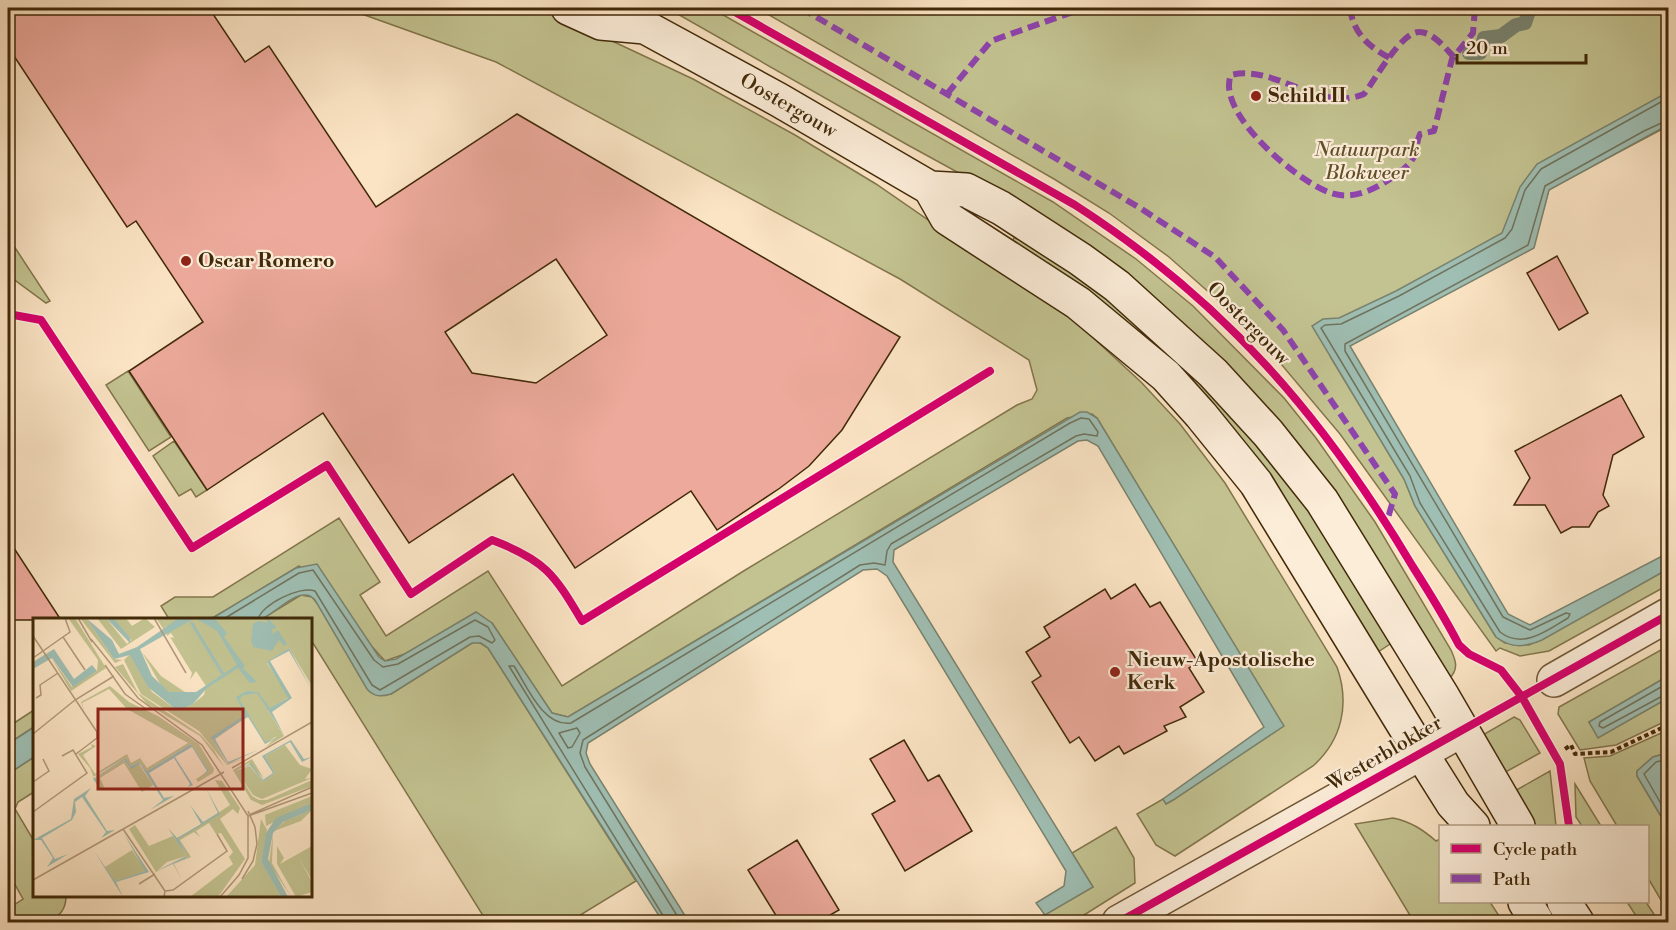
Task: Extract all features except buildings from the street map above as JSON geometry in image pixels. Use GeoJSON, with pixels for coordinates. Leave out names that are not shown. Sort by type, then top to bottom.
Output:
{"type":"FeatureCollection","features":[{"type":"Feature","properties":{"kind":"main road","name":"Oostergouw"},"geometry":{"type":"LineString","coordinates":[[568,8],[601,23],[637,17],[930,188],[966,190],[1054,241],[1117,286],[1213,373],[1268,433],[1322,501],[1517,825]]}},
{"type":"Feature","properties":{"kind":"main road"},"geometry":{"type":"LineString","coordinates":[[930,188],[947,218],[1078,303],[1166,376],[1201,415],[1267,500],[1453,804],[1472,825]]}},
{"type":"Feature","properties":{"kind":"main road"},"geometry":{"type":"LineString","coordinates":[[1554,680],[1668,615]]}},
{"type":"Feature","properties":{"kind":"main road","name":"Westerblokker"},"geometry":{"type":"LineString","coordinates":[[1119,922],[1462,730]]}},
{"type":"Feature","properties":{"kind":"main road"},"geometry":{"type":"LineString","coordinates":[[1526,903],[1537,922]]}},
{"type":"Feature","properties":{"kind":"main road"},"geometry":{"type":"LineString","coordinates":[[1565,903],[1577,922]]}},
{"type":"Feature","properties":{"kind":"path"},"geometry":{"type":"LineString","coordinates":[[1565,749],[1570,746],[1575,754],[1611,752],[1668,725]]}},
{"type":"Feature","properties":{"kind":"green space"},"geometry":{"type":"Polygon","coordinates":[[[345,8],[542,8],[693,79],[795,135],[876,184],[1076,322],[1141,382],[1180,424],[1225,483],[1337,667],[1343,694],[1341,721],[1331,745],[1323,756],[1313,766],[1175,856],[1156,845],[1137,814],[1163,799],[1166,804],[1173,800],[1283,726],[1097,418],[1092,414],[1067,418],[568,717],[552,713],[492,623],[385,661],[299,566],[213,618],[168,618],[161,606],[175,597],[213,597],[339,518],[380,582],[360,595],[386,636],[488,571],[562,686],[742,572],[1017,405],[1032,399],[1037,390],[1029,360],[900,279],[496,62],[345,8]]]}},
{"type":"Feature","properties":{"kind":"green space"},"geometry":{"type":"Polygon","coordinates":[[[667,8],[711,8],[1053,202],[1136,259],[1193,306],[1284,398],[1316,438],[1375,522],[1451,650],[1456,665],[1449,679],[1360,535],[1041,218],[667,8]]]}},
{"type":"Feature","properties":{"kind":"green space","name":"Natuurpark Blokweer"},"geometry":{"type":"Polygon","coordinates":[[[757,8],[924,8],[935,11],[965,8],[1668,8],[1668,126],[1549,189],[1533,248],[1330,356],[1404,479],[1415,506],[1496,637],[1505,643],[1529,645],[1668,569],[1668,585],[1549,651],[1520,656],[1500,648],[1496,651],[1340,434],[1255,333],[1169,257],[1109,213],[1054,179],[757,8]]]}},
{"type":"Feature","properties":{"kind":"green space"},"geometry":{"type":"Polygon","coordinates":[[[1017,233],[1102,292],[1197,375],[1309,505],[1393,642],[1375,654],[1285,506],[1011,243],[1017,233]]]}},
{"type":"Feature","properties":{"kind":"green space"},"geometry":{"type":"Polygon","coordinates":[[[8,237],[50,301],[46,303],[8,275],[8,237]]]}},
{"type":"Feature","properties":{"kind":"green space"},"geometry":{"type":"Polygon","coordinates":[[[128,371],[171,437],[149,451],[106,385],[128,371]]]}},
{"type":"Feature","properties":{"kind":"green space"},"geometry":{"type":"Polygon","coordinates":[[[174,441],[207,490],[196,497],[191,489],[179,496],[153,456],[174,441]]]}},
{"type":"Feature","properties":{"kind":"green space"},"geometry":{"type":"Polygon","coordinates":[[[301,595],[312,597],[391,694],[472,643],[477,641],[488,648],[636,881],[569,922],[487,922],[312,642],[312,618],[263,618],[301,595]]]}},
{"type":"Feature","properties":{"kind":"green space"},"geometry":{"type":"Polygon","coordinates":[[[1668,646],[1668,676],[1589,722],[1598,737],[1668,698],[1668,720],[1616,745],[1580,750],[1558,714],[1559,707],[1668,646]]]}},
{"type":"Feature","properties":{"kind":"green space"},"geometry":{"type":"Polygon","coordinates":[[[33,711],[33,728],[8,744],[8,727],[33,711]]]}},
{"type":"Feature","properties":{"kind":"green space"},"geometry":{"type":"Polygon","coordinates":[[[1514,717],[1520,720],[1540,753],[1502,774],[1481,736],[1514,717]]]}},
{"type":"Feature","properties":{"kind":"green space"},"geometry":{"type":"Polygon","coordinates":[[[1668,730],[1668,753],[1653,757],[1637,771],[1637,776],[1668,828],[1668,912],[1649,880],[1649,825],[1616,825],[1590,781],[1584,758],[1610,756],[1668,730]]]}},
{"type":"Feature","properties":{"kind":"green space"},"geometry":{"type":"Polygon","coordinates":[[[33,758],[33,793],[18,802],[15,809],[33,839],[33,897],[66,897],[60,914],[45,921],[8,922],[8,909],[23,899],[8,872],[8,774],[33,758]]]}},
{"type":"Feature","properties":{"kind":"green space"},"geometry":{"type":"Polygon","coordinates":[[[1550,771],[1556,825],[1532,825],[1513,792],[1550,771]]]}},
{"type":"Feature","properties":{"kind":"green space"},"geometry":{"type":"Polygon","coordinates":[[[1575,784],[1600,825],[1581,825],[1576,817],[1575,784]]]}},
{"type":"Feature","properties":{"kind":"green space"},"geometry":{"type":"Polygon","coordinates":[[[1393,818],[1416,826],[1436,841],[1439,840],[1439,903],[1491,903],[1503,922],[1414,922],[1355,824],[1393,818]]]}},
{"type":"Feature","properties":{"kind":"green space"},"geometry":{"type":"Polygon","coordinates":[[[1116,827],[1134,858],[1135,883],[1073,922],[1044,922],[1040,917],[1093,887],[1072,853],[1116,827]]]}},
{"type":"Feature","properties":{"kind":"green space"},"geometry":{"type":"Polygon","coordinates":[[[1628,903],[1647,903],[1659,922],[1640,922],[1628,903]]]}},
{"type":"Feature","properties":{"kind":"water"},"geometry":{"type":"Polygon","coordinates":[[[1668,92],[1668,125],[1549,190],[1534,248],[1350,346],[1508,614],[1530,625],[1668,553],[1668,569],[1542,640],[1524,645],[1508,644],[1496,637],[1415,506],[1404,479],[1312,326],[1323,319],[1339,318],[1396,291],[1502,233],[1520,187],[1537,164],[1668,92]]]}},
{"type":"Feature","properties":{"kind":"water"},"geometry":{"type":"Polygon","coordinates":[[[1080,412],[1087,412],[1097,418],[1284,726],[1166,804],[1163,799],[1264,727],[1098,446],[1087,440],[1078,441],[894,550],[893,562],[1093,887],[1045,915],[1036,903],[1064,886],[1066,871],[887,576],[877,569],[863,570],[588,743],[586,753],[590,764],[689,922],[663,922],[488,648],[481,643],[472,643],[391,694],[378,696],[367,689],[315,600],[309,596],[302,595],[295,598],[264,618],[213,618],[296,568],[317,564],[379,657],[385,661],[396,659],[476,612],[492,623],[552,713],[568,717],[1080,412]]]}},
{"type":"Feature","properties":{"kind":"water"},"geometry":{"type":"Polygon","coordinates":[[[1668,676],[1668,698],[1598,738],[1589,722],[1668,676]]]}},
{"type":"Feature","properties":{"kind":"water"},"geometry":{"type":"Polygon","coordinates":[[[33,728],[33,758],[8,774],[8,744],[33,728]]]}},
{"type":"Feature","properties":{"kind":"water"},"geometry":{"type":"Polygon","coordinates":[[[1668,753],[1668,828],[1637,776],[1637,771],[1653,757],[1668,753]]]}},
{"type":"Feature","properties":{"kind":"waterway"},"geometry":{"type":"LineString","coordinates":[[1469,53],[1480,53],[1484,38],[1501,36],[1516,25],[1525,23],[1530,8]]}},
{"type":"Feature","properties":{"kind":"marked path"},"geometry":{"type":"LineString","coordinates":[[801,8],[1140,208],[1215,257],[1283,330],[1395,494],[1387,521]]}},
{"type":"Feature","properties":{"kind":"marked path"},"geometry":{"type":"LineString","coordinates":[[947,94],[991,41],[1084,8]]}},
{"type":"Feature","properties":{"kind":"marked path"},"geometry":{"type":"LineString","coordinates":[[1350,8],[1358,32],[1375,49],[1390,58]]}},
{"type":"Feature","properties":{"kind":"marked path"},"geometry":{"type":"LineString","coordinates":[[1454,57],[1451,53],[1435,38],[1420,32],[1405,39],[1397,47],[1364,94],[1347,98],[1331,98],[1281,81],[1248,73],[1231,75],[1229,91],[1235,108],[1247,126],[1281,161],[1300,176],[1317,187],[1338,195],[1353,195],[1368,191],[1404,169],[1414,157],[1420,134],[1434,131],[1452,59],[1473,33],[1475,8]]}},
{"type":"Feature","properties":{"kind":"marked path"},"geometry":{"type":"LineString","coordinates":[[1603,8],[1637,12],[1648,8]]}},
{"type":"Feature","properties":{"kind":"cycle path"},"geometry":{"type":"LineString","coordinates":[[728,8],[1075,205],[1129,242],[1224,322],[1306,411],[1343,460],[1379,512],[1459,645],[1469,654],[1501,670],[1522,697],[1560,764],[1569,825]]}},
{"type":"Feature","properties":{"kind":"cycle path"},"geometry":{"type":"LineString","coordinates":[[8,314],[41,320],[192,548],[327,465],[411,594],[492,540],[524,554],[546,570],[564,591],[582,621],[990,371]]}},
{"type":"Feature","properties":{"kind":"cycle path"},"geometry":{"type":"LineString","coordinates":[[1119,922],[1668,615]]}},
{"type":"Feature","properties":{"kind":"place","name":"Schild II"},"geometry":{"type":"Point","coordinates":[1256,96]}},
{"type":"Feature","properties":{"kind":"place","name":"Oscar Romero"},"geometry":{"type":"Point","coordinates":[186,261]}},
{"type":"Feature","properties":{"kind":"place","name":"Nieuw-Apostolische Kerk"},"geometry":{"type":"Point","coordinates":[1115,672]}}]}
